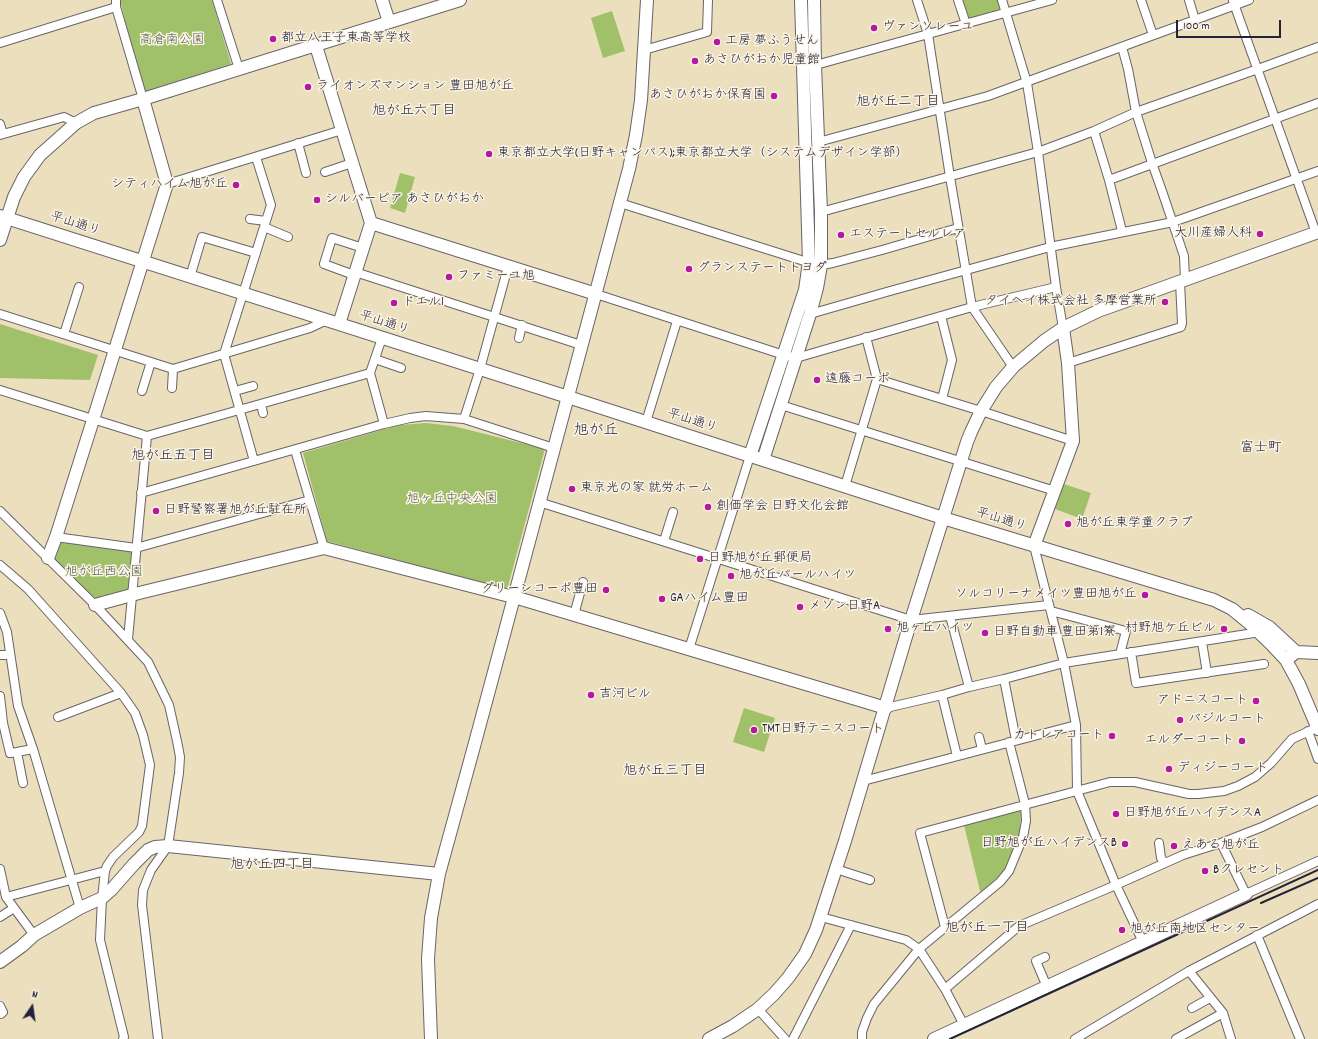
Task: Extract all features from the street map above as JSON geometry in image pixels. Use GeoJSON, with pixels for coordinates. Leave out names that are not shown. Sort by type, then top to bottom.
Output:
{"type":"FeatureCollection","features":[{"type":"Feature","properties":{"kind":"street"},"geometry":{"type":"LineString","coordinates":[[217,0],[238,69]]}},
{"type":"Feature","properties":{"kind":"street"},"geometry":{"type":"LineString","coordinates":[[382,0],[389,22]]}},
{"type":"Feature","properties":{"kind":"street"},"geometry":{"type":"LineString","coordinates":[[0,240],[3,218],[24,177],[40,155],[76,123],[94,113],[316,46],[460,0]]}},
{"type":"Feature","properties":{"kind":"street"},"geometry":{"type":"LineString","coordinates":[[431,1039],[428,959],[431,918],[439,874],[620,203],[636,134],[641,100],[647,0]]}},
{"type":"Feature","properties":{"kind":"street"},"geometry":{"type":"LineString","coordinates":[[644,50],[707,32],[708,0]]}},
{"type":"Feature","properties":{"kind":"street"},"geometry":{"type":"LineString","coordinates":[[689,649],[750,456],[790,356],[810,314],[821,265],[821,212],[818,142],[801,0]]}},
{"type":"Feature","properties":{"kind":"street"},"geometry":{"type":"LineString","coordinates":[[763,460],[781,405],[790,356],[805,290],[809,262],[809,67],[814,0]]}},
{"type":"Feature","properties":{"kind":"street"},"geometry":{"type":"LineString","coordinates":[[917,0],[928,34],[958,228],[972,307],[1013,367]]}},
{"type":"Feature","properties":{"kind":"street"},"geometry":{"type":"LineString","coordinates":[[958,0],[966,24]]}},
{"type":"Feature","properties":{"kind":"street"},"geometry":{"type":"LineString","coordinates":[[1002,0],[1027,83],[1068,363],[1072,441],[1034,546],[1064,663],[1076,725],[1077,791],[1116,885],[1143,942]]}},
{"type":"Feature","properties":{"kind":"street"},"geometry":{"type":"LineString","coordinates":[[809,67],[1052,0]]}},
{"type":"Feature","properties":{"kind":"street"},"geometry":{"type":"LineString","coordinates":[[1141,0],[1153,35]]}},
{"type":"Feature","properties":{"kind":"street"},"geometry":{"type":"LineString","coordinates":[[1189,0],[1195,20]]}},
{"type":"Feature","properties":{"kind":"street"},"geometry":{"type":"LineString","coordinates":[[818,142],[988,96],[1027,83],[1195,20],[1234,2],[1249,0]]}},
{"type":"Feature","properties":{"kind":"street"},"geometry":{"type":"LineString","coordinates":[[709,1039],[733,1026],[758,1009],[788,978],[808,948],[821,917],[961,461],[971,432],[981,411],[996,387],[1013,367],[1044,341],[1063,328],[1098,311],[1317,233],[1234,2]]}},
{"type":"Feature","properties":{"kind":"street"},"geometry":{"type":"LineString","coordinates":[[0,43],[116,3],[167,184],[48,558]]}},
{"type":"Feature","properties":{"kind":"street"},"geometry":{"type":"LineString","coordinates":[[316,46],[371,222],[339,324]]}},
{"type":"Feature","properties":{"kind":"street"},"geometry":{"type":"LineString","coordinates":[[1068,363],[1181,327],[1182,323],[1184,256],[1136,112],[1128,69],[1122,47]]}},
{"type":"Feature","properties":{"kind":"street"},"geometry":{"type":"LineString","coordinates":[[821,212],[1038,152],[1094,131],[1136,112],[1318,47]]}},
{"type":"Feature","properties":{"kind":"street"},"geometry":{"type":"LineString","coordinates":[[1109,180],[1318,103]]}},
{"type":"Feature","properties":{"kind":"street"},"geometry":{"type":"LineString","coordinates":[[0,124],[1,135],[64,117],[76,123]]}},
{"type":"Feature","properties":{"kind":"street"},"geometry":{"type":"LineString","coordinates":[[167,184],[342,130]]}},
{"type":"Feature","properties":{"kind":"street"},"geometry":{"type":"LineString","coordinates":[[1094,131],[1109,180],[1122,231]]}},
{"type":"Feature","properties":{"kind":"street"},"geometry":{"type":"LineString","coordinates":[[298,143],[306,173]]}},
{"type":"Feature","properties":{"kind":"street"},"geometry":{"type":"LineString","coordinates":[[254,461],[224,354],[271,205],[256,157]]}},
{"type":"Feature","properties":{"kind":"street"},"geometry":{"type":"LineString","coordinates":[[325,172],[352,163]]}},
{"type":"Feature","properties":{"kind":"street"},"geometry":{"type":"LineString","coordinates":[[810,314],[1050,247],[1122,231],[1173,222],[1318,171]]}},
{"type":"Feature","properties":{"kind":"street"},"geometry":{"type":"LineString","coordinates":[[620,203],[821,265],[882,250],[958,228]]}},
{"type":"Feature","properties":{"kind":"street","name":"平山通り"},"geometry":{"type":"LineString","coordinates":[[3,218],[327,320],[943,518],[1214,600],[1232,610],[1260,632],[1286,660],[1299,684],[1315,729]]}},
{"type":"Feature","properties":{"kind":"street"},"geometry":{"type":"LineString","coordinates":[[250,219],[265,224],[288,237]]}},
{"type":"Feature","properties":{"kind":"street"},"geometry":{"type":"LineString","coordinates":[[371,222],[790,356],[866,337],[972,307],[1056,287]]}},
{"type":"Feature","properties":{"kind":"street"},"geometry":{"type":"LineString","coordinates":[[190,277],[202,237],[256,253]]}},
{"type":"Feature","properties":{"kind":"street"},"geometry":{"type":"LineString","coordinates":[[363,248],[332,238],[324,264],[495,316],[581,345]]}},
{"type":"Feature","properties":{"kind":"street"},"geometry":{"type":"LineString","coordinates":[[464,420],[480,369],[508,267]]}},
{"type":"Feature","properties":{"kind":"street"},"geometry":{"type":"LineString","coordinates":[[64,334],[79,288]]}},
{"type":"Feature","properties":{"kind":"street"},"geometry":{"type":"LineString","coordinates":[[0,314],[173,369],[310,328],[327,320]]}},
{"type":"Feature","properties":{"kind":"street"},"geometry":{"type":"LineString","coordinates":[[941,316],[952,360],[942,399]]}},
{"type":"Feature","properties":{"kind":"street"},"geometry":{"type":"LineString","coordinates":[[646,422],[677,321]]}},
{"type":"Feature","properties":{"kind":"street"},"geometry":{"type":"LineString","coordinates":[[518,338],[522,325]]}},
{"type":"Feature","properties":{"kind":"street"},"geometry":{"type":"LineString","coordinates":[[844,486],[877,379],[866,337]]}},
{"type":"Feature","properties":{"kind":"street"},"geometry":{"type":"LineString","coordinates":[[382,338],[370,373],[384,424]]}},
{"type":"Feature","properties":{"kind":"street"},"geometry":{"type":"LineString","coordinates":[[375,360],[401,368]]}},
{"type":"Feature","properties":{"kind":"street"},"geometry":{"type":"LineString","coordinates":[[142,392],[151,362]]}},
{"type":"Feature","properties":{"kind":"street"},"geometry":{"type":"LineString","coordinates":[[172,388],[173,369]]}},
{"type":"Feature","properties":{"kind":"street"},"geometry":{"type":"LineString","coordinates":[[0,390],[147,436],[370,373]]}},
{"type":"Feature","properties":{"kind":"street"},"geometry":{"type":"LineString","coordinates":[[877,379],[1072,441]]}},
{"type":"Feature","properties":{"kind":"street"},"geometry":{"type":"LineString","coordinates":[[235,391],[253,386]]}},
{"type":"Feature","properties":{"kind":"street"},"geometry":{"type":"LineString","coordinates":[[261,404],[263,412]]}},
{"type":"Feature","properties":{"kind":"street"},"geometry":{"type":"LineString","coordinates":[[781,405],[1054,491]]}},
{"type":"Feature","properties":{"kind":"street"},"geometry":{"type":"LineString","coordinates":[[141,493],[384,424],[426,416],[464,420],[554,448]]}},
{"type":"Feature","properties":{"kind":"street"},"geometry":{"type":"LineString","coordinates":[[128,639],[147,436]]}},
{"type":"Feature","properties":{"kind":"street"},"geometry":{"type":"LineString","coordinates":[[295,450],[324,548]]}},
{"type":"Feature","properties":{"kind":"street"},"geometry":{"type":"LineString","coordinates":[[56,536],[136,548],[310,500]]}},
{"type":"Feature","properties":{"kind":"street"},"geometry":{"type":"LineString","coordinates":[[539,502],[912,620],[1050,608],[1126,631],[1120,654]]}},
{"type":"Feature","properties":{"kind":"street"},"geometry":{"type":"LineString","coordinates":[[0,511],[95,605],[148,662],[168,705],[178,741],[180,758],[179,773],[168,846],[151,870],[143,890],[142,906],[158,1039]]}},
{"type":"Feature","properties":{"kind":"street"},"geometry":{"type":"LineString","coordinates":[[664,541],[673,512]]}},
{"type":"Feature","properties":{"kind":"street"},"geometry":{"type":"LineString","coordinates":[[95,605],[324,548],[574,615],[886,708],[1064,663],[1260,632]]}},
{"type":"Feature","properties":{"kind":"street"},"geometry":{"type":"LineString","coordinates":[[0,565],[28,589],[121,693],[135,713],[143,735],[150,765],[142,826],[139,832],[113,856],[105,871],[102,898],[100,940],[124,1037],[123,1039]]}},
{"type":"Feature","properties":{"kind":"street"},"geometry":{"type":"LineString","coordinates":[[574,615],[583,582]]}},
{"type":"Feature","properties":{"kind":"street"},"geometry":{"type":"LineString","coordinates":[[1232,610],[1250,615],[1264,624],[1296,652]]}},
{"type":"Feature","properties":{"kind":"street"},"geometry":{"type":"LineString","coordinates":[[0,613],[7,632],[18,706],[33,749],[80,908]]}},
{"type":"Feature","properties":{"kind":"street"},"geometry":{"type":"LineString","coordinates":[[950,616],[969,687]]}},
{"type":"Feature","properties":{"kind":"street"},"geometry":{"type":"LineString","coordinates":[[1202,642],[1207,672]]}},
{"type":"Feature","properties":{"kind":"street"},"geometry":{"type":"LineString","coordinates":[[1131,652],[1136,683],[1264,664]]}},
{"type":"Feature","properties":{"kind":"street"},"geometry":{"type":"LineString","coordinates":[[1286,660],[1296,652],[1318,652]]}},
{"type":"Feature","properties":{"kind":"street"},"geometry":{"type":"LineString","coordinates":[[0,655],[10,655]]}},
{"type":"Feature","properties":{"kind":"street"},"geometry":{"type":"LineString","coordinates":[[862,1039],[862,1032],[874,1004],[919,949],[1000,882],[1009,871],[1023,837],[1026,821],[1025,804],[1013,741],[1004,679]]}},
{"type":"Feature","properties":{"kind":"street"},"geometry":{"type":"LineString","coordinates":[[58,717],[121,693]]}},
{"type":"Feature","properties":{"kind":"street"},"geometry":{"type":"LineString","coordinates":[[942,695],[957,756]]}},
{"type":"Feature","properties":{"kind":"street"},"geometry":{"type":"LineString","coordinates":[[0,696],[2,723],[10,753],[33,749]]}},
{"type":"Feature","properties":{"kind":"street"},"geometry":{"type":"LineString","coordinates":[[863,781],[1076,725]]}},
{"type":"Feature","properties":{"kind":"street"},"geometry":{"type":"LineString","coordinates":[[945,927],[920,833],[1100,785],[1122,782],[1145,784],[1189,794],[1224,791],[1238,786],[1255,777],[1271,763],[1292,739],[1315,729],[1318,759]]}},
{"type":"Feature","properties":{"kind":"street"},"geometry":{"type":"LineString","coordinates":[[979,737],[982,749]]}},
{"type":"Feature","properties":{"kind":"street"},"geometry":{"type":"LineString","coordinates":[[17,752],[23,783]]}},
{"type":"Feature","properties":{"kind":"street"},"geometry":{"type":"LineString","coordinates":[[945,989],[1019,926],[1183,855],[1221,843],[1262,827],[1318,800]]}},
{"type":"Feature","properties":{"kind":"street"},"geometry":{"type":"LineString","coordinates":[[1288,815],[1292,823]]}},
{"type":"Feature","properties":{"kind":"street"},"geometry":{"type":"LineString","coordinates":[[1159,843],[1162,858],[1165,863]]}},
{"type":"Feature","properties":{"kind":"street"},"geometry":{"type":"LineString","coordinates":[[1221,843],[1246,894]]}},
{"type":"Feature","properties":{"kind":"street"},"geometry":{"type":"LineString","coordinates":[[0,962],[34,935],[80,908],[102,898],[148,850],[155,847],[168,846],[439,874]]}},
{"type":"Feature","properties":{"kind":"street"},"geometry":{"type":"LineString","coordinates":[[934,1039],[1318,860]]}},
{"type":"Feature","properties":{"kind":"street"},"geometry":{"type":"LineString","coordinates":[[836,869],[870,880]]}},
{"type":"Feature","properties":{"kind":"street"},"geometry":{"type":"LineString","coordinates":[[6,897],[105,871]]}},
{"type":"Feature","properties":{"kind":"street"},"geometry":{"type":"LineString","coordinates":[[0,873],[6,897],[34,935]]}},
{"type":"Feature","properties":{"kind":"street"},"geometry":{"type":"LineString","coordinates":[[1075,1039],[1189,971],[1316,904],[1318,914]]}},
{"type":"Feature","properties":{"kind":"street"},"geometry":{"type":"LineString","coordinates":[[0,916],[14,908]]}},
{"type":"Feature","properties":{"kind":"street"},"geometry":{"type":"LineString","coordinates":[[821,917],[906,940],[919,949],[945,989],[964,1025]]}},
{"type":"Feature","properties":{"kind":"street"},"geometry":{"type":"LineString","coordinates":[[793,1039],[851,925]]}},
{"type":"Feature","properties":{"kind":"street"},"geometry":{"type":"LineString","coordinates":[[1257,935],[1300,1039]]}},
{"type":"Feature","properties":{"kind":"street"},"geometry":{"type":"LineString","coordinates":[[1045,957],[1036,961],[1047,987]]}},
{"type":"Feature","properties":{"kind":"street"},"geometry":{"type":"LineString","coordinates":[[1189,971],[1223,1013],[1231,1039]]}},
{"type":"Feature","properties":{"kind":"street"},"geometry":{"type":"LineString","coordinates":[[1192,1008],[1210,998]]}},
{"type":"Feature","properties":{"kind":"street"},"geometry":{"type":"LineString","coordinates":[[0,1006],[3,1012],[1,1014]]}},
{"type":"Feature","properties":{"kind":"street"},"geometry":{"type":"LineString","coordinates":[[758,1009],[785,1039]]}},
{"type":"Feature","properties":{"kind":"street"},"geometry":{"type":"LineString","coordinates":[[1176,1039],[1223,1013]]}},
{"type":"Feature","properties":{"kind":"green space","name":"高倉南公園"},"geometry":{"type":"Polygon","coordinates":[[[120,0],[212,0],[231,64],[143,93],[120,0]]]}},
{"type":"Feature","properties":{"kind":"green space"},"geometry":{"type":"Polygon","coordinates":[[[958,0],[1002,0],[1005,13],[966,24],[958,0]]]}},
{"type":"Feature","properties":{"kind":"green space"},"geometry":{"type":"Polygon","coordinates":[[[612,11],[625,51],[603,58],[591,18],[612,11]]]}},
{"type":"Feature","properties":{"kind":"green space"},"geometry":{"type":"Polygon","coordinates":[[[400,173],[415,177],[405,213],[390,208],[400,173]]]}},
{"type":"Feature","properties":{"kind":"green space"},"geometry":{"type":"Polygon","coordinates":[[[0,324],[98,355],[90,380],[0,378],[0,324]]]}},
{"type":"Feature","properties":{"kind":"green space","name":"旭ヶ丘中央公園"},"geometry":{"type":"Polygon","coordinates":[[[426,423],[453,426],[545,449],[507,590],[327,541],[303,453],[399,425],[426,423]]]}},
{"type":"Feature","properties":{"kind":"green space"},"geometry":{"type":"Polygon","coordinates":[[[1064,484],[1091,493],[1082,519],[1055,509],[1064,484]]]}},
{"type":"Feature","properties":{"kind":"green space","name":"旭が丘西公園"},"geometry":{"type":"Polygon","coordinates":[[[56,537],[136,548],[132,595],[95,605],[48,558],[56,537]]]}},
{"type":"Feature","properties":{"kind":"green space","name":"TMT日野テニスコート"},"geometry":{"type":"Polygon","coordinates":[[[744,708],[775,718],[764,752],[733,742],[744,708]]]}},
{"type":"Feature","properties":{"kind":"green space"},"geometry":{"type":"Polygon","coordinates":[[[1021,810],[1020,836],[1006,868],[981,895],[964,825],[1021,810]]]}},
{"type":"Feature","properties":{"kind":"railway"},"geometry":{"type":"LineString","coordinates":[[950,1039],[1318,870]]}},
{"type":"Feature","properties":{"kind":"railway"},"geometry":{"type":"LineString","coordinates":[[1261,903],[1318,878]]}},
{"type":"Feature","properties":{"kind":"place","name":"ヴァンソレーユ"},"geometry":{"type":"Point","coordinates":[874,28]}},
{"type":"Feature","properties":{"kind":"place","name":"都立八王子東高等学校"},"geometry":{"type":"Point","coordinates":[273,39]}},
{"type":"Feature","properties":{"kind":"place","name":"工房 夢ふうせん"},"geometry":{"type":"Point","coordinates":[717,42]}},
{"type":"Feature","properties":{"kind":"place","name":"あさひがおか児童館"},"geometry":{"type":"Point","coordinates":[695,61]}},
{"type":"Feature","properties":{"kind":"place","name":"ライオンズマンション 豊田旭が丘"},"geometry":{"type":"Point","coordinates":[308,87]}},
{"type":"Feature","properties":{"kind":"place","name":"あさひがおか保育園"},"geometry":{"type":"Point","coordinates":[774,96]}},
{"type":"Feature","properties":{"kind":"place","name":"東京都立大学(日野キャンパス);東京都立大学（システムデザイン学部）"},"geometry":{"type":"Point","coordinates":[489,154]}},
{"type":"Feature","properties":{"kind":"place","name":"シティハイム旭が丘"},"geometry":{"type":"Point","coordinates":[236,185]}},
{"type":"Feature","properties":{"kind":"place","name":"シルバーピア あさひがおか"},"geometry":{"type":"Point","coordinates":[317,200]}},
{"type":"Feature","properties":{"kind":"place","name":"大川産婦人科"},"geometry":{"type":"Point","coordinates":[1260,234]}},
{"type":"Feature","properties":{"kind":"place","name":"エステートセルレア"},"geometry":{"type":"Point","coordinates":[841,235]}},
{"type":"Feature","properties":{"kind":"place","name":"グランステートトヨダ"},"geometry":{"type":"Point","coordinates":[689,269]}},
{"type":"Feature","properties":{"kind":"place","name":"ファミーユ旭"},"geometry":{"type":"Point","coordinates":[449,277]}},
{"type":"Feature","properties":{"kind":"place","name":"タイヘイ株式会社 多摩営業所"},"geometry":{"type":"Point","coordinates":[1165,302]}},
{"type":"Feature","properties":{"kind":"place","name":"ドエル1"},"geometry":{"type":"Point","coordinates":[394,303]}},
{"type":"Feature","properties":{"kind":"place","name":"遠藤コーポ"},"geometry":{"type":"Point","coordinates":[817,380]}},
{"type":"Feature","properties":{"kind":"place","name":"東京光の家 就労ホーム"},"geometry":{"type":"Point","coordinates":[572,489]}},
{"type":"Feature","properties":{"kind":"place","name":"創価学会 日野文化会館"},"geometry":{"type":"Point","coordinates":[708,507]}},
{"type":"Feature","properties":{"kind":"place","name":"日野警察署旭が丘駐在所"},"geometry":{"type":"Point","coordinates":[156,511]}},
{"type":"Feature","properties":{"kind":"place","name":"旭が丘東学童クラブ"},"geometry":{"type":"Point","coordinates":[1068,524]}},
{"type":"Feature","properties":{"kind":"place","name":"日野旭が丘郵便局"},"geometry":{"type":"Point","coordinates":[700,559]}},
{"type":"Feature","properties":{"kind":"place","name":"旭が丘パールハイツ"},"geometry":{"type":"Point","coordinates":[731,576]}},
{"type":"Feature","properties":{"kind":"place","name":"グリーンコーポ豊田"},"geometry":{"type":"Point","coordinates":[606,590]}},
{"type":"Feature","properties":{"kind":"place","name":"ソルコリーナメイツ豊田旭が丘"},"geometry":{"type":"Point","coordinates":[1145,595]}},
{"type":"Feature","properties":{"kind":"place","name":"GAハイム豊田"},"geometry":{"type":"Point","coordinates":[662,599]}},
{"type":"Feature","properties":{"kind":"place","name":"メゾン日野A"},"geometry":{"type":"Point","coordinates":[800,607]}},
{"type":"Feature","properties":{"kind":"place","name":"旭ヶ丘ハイツ"},"geometry":{"type":"Point","coordinates":[888,629]}},
{"type":"Feature","properties":{"kind":"place","name":"村野旭ケ丘ビル"},"geometry":{"type":"Point","coordinates":[1224,629]}},
{"type":"Feature","properties":{"kind":"place","name":"日野自動車 豊田第1寮"},"geometry":{"type":"Point","coordinates":[985,633]}},
{"type":"Feature","properties":{"kind":"place","name":"吉河ビル"},"geometry":{"type":"Point","coordinates":[591,695]}},
{"type":"Feature","properties":{"kind":"place","name":"アドニスコート"},"geometry":{"type":"Point","coordinates":[1256,701]}},
{"type":"Feature","properties":{"kind":"place","name":"バジルコート"},"geometry":{"type":"Point","coordinates":[1180,720]}},
{"type":"Feature","properties":{"kind":"place","name":"TMT日野テニスコート"},"geometry":{"type":"Point","coordinates":[754,730]}},
{"type":"Feature","properties":{"kind":"place","name":"カトレアコート"},"geometry":{"type":"Point","coordinates":[1112,736]}},
{"type":"Feature","properties":{"kind":"place","name":"エルダーコート"},"geometry":{"type":"Point","coordinates":[1242,741]}},
{"type":"Feature","properties":{"kind":"place","name":"ディジーコート"},"geometry":{"type":"Point","coordinates":[1169,769]}},
{"type":"Feature","properties":{"kind":"place","name":"日野旭が丘ハイデンスA"},"geometry":{"type":"Point","coordinates":[1116,814]}},
{"type":"Feature","properties":{"kind":"place","name":"日野旭が丘ハイデンスB"},"geometry":{"type":"Point","coordinates":[1125,844]}},
{"type":"Feature","properties":{"kind":"place","name":"えある旭が丘"},"geometry":{"type":"Point","coordinates":[1174,846]}},
{"type":"Feature","properties":{"kind":"place","name":"Bクレセント"},"geometry":{"type":"Point","coordinates":[1205,871]}},
{"type":"Feature","properties":{"kind":"place","name":"旭が丘南地区センター"},"geometry":{"type":"Point","coordinates":[1122,930]}},
{"type":"Feature","properties":{"kind":"district","name":"旭が丘二丁目"},"geometry":{"type":"Point","coordinates":[898,103]}},
{"type":"Feature","properties":{"kind":"district","name":"旭が丘六丁目"},"geometry":{"type":"Point","coordinates":[414,112]}},
{"type":"Feature","properties":{"kind":"district","name":"旭が丘"},"geometry":{"type":"Point","coordinates":[596,432]}},
{"type":"Feature","properties":{"kind":"district","name":"富士町"},"geometry":{"type":"Point","coordinates":[1261,449]}},
{"type":"Feature","properties":{"kind":"district","name":"旭が丘五丁目"},"geometry":{"type":"Point","coordinates":[173,457]}},
{"type":"Feature","properties":{"kind":"district","name":"旭が丘三丁目"},"geometry":{"type":"Point","coordinates":[665,772]}},
{"type":"Feature","properties":{"kind":"district","name":"旭が丘四丁目"},"geometry":{"type":"Point","coordinates":[272,866]}},
{"type":"Feature","properties":{"kind":"district","name":"旭が丘一丁目"},"geometry":{"type":"Point","coordinates":[987,929]}}]}
